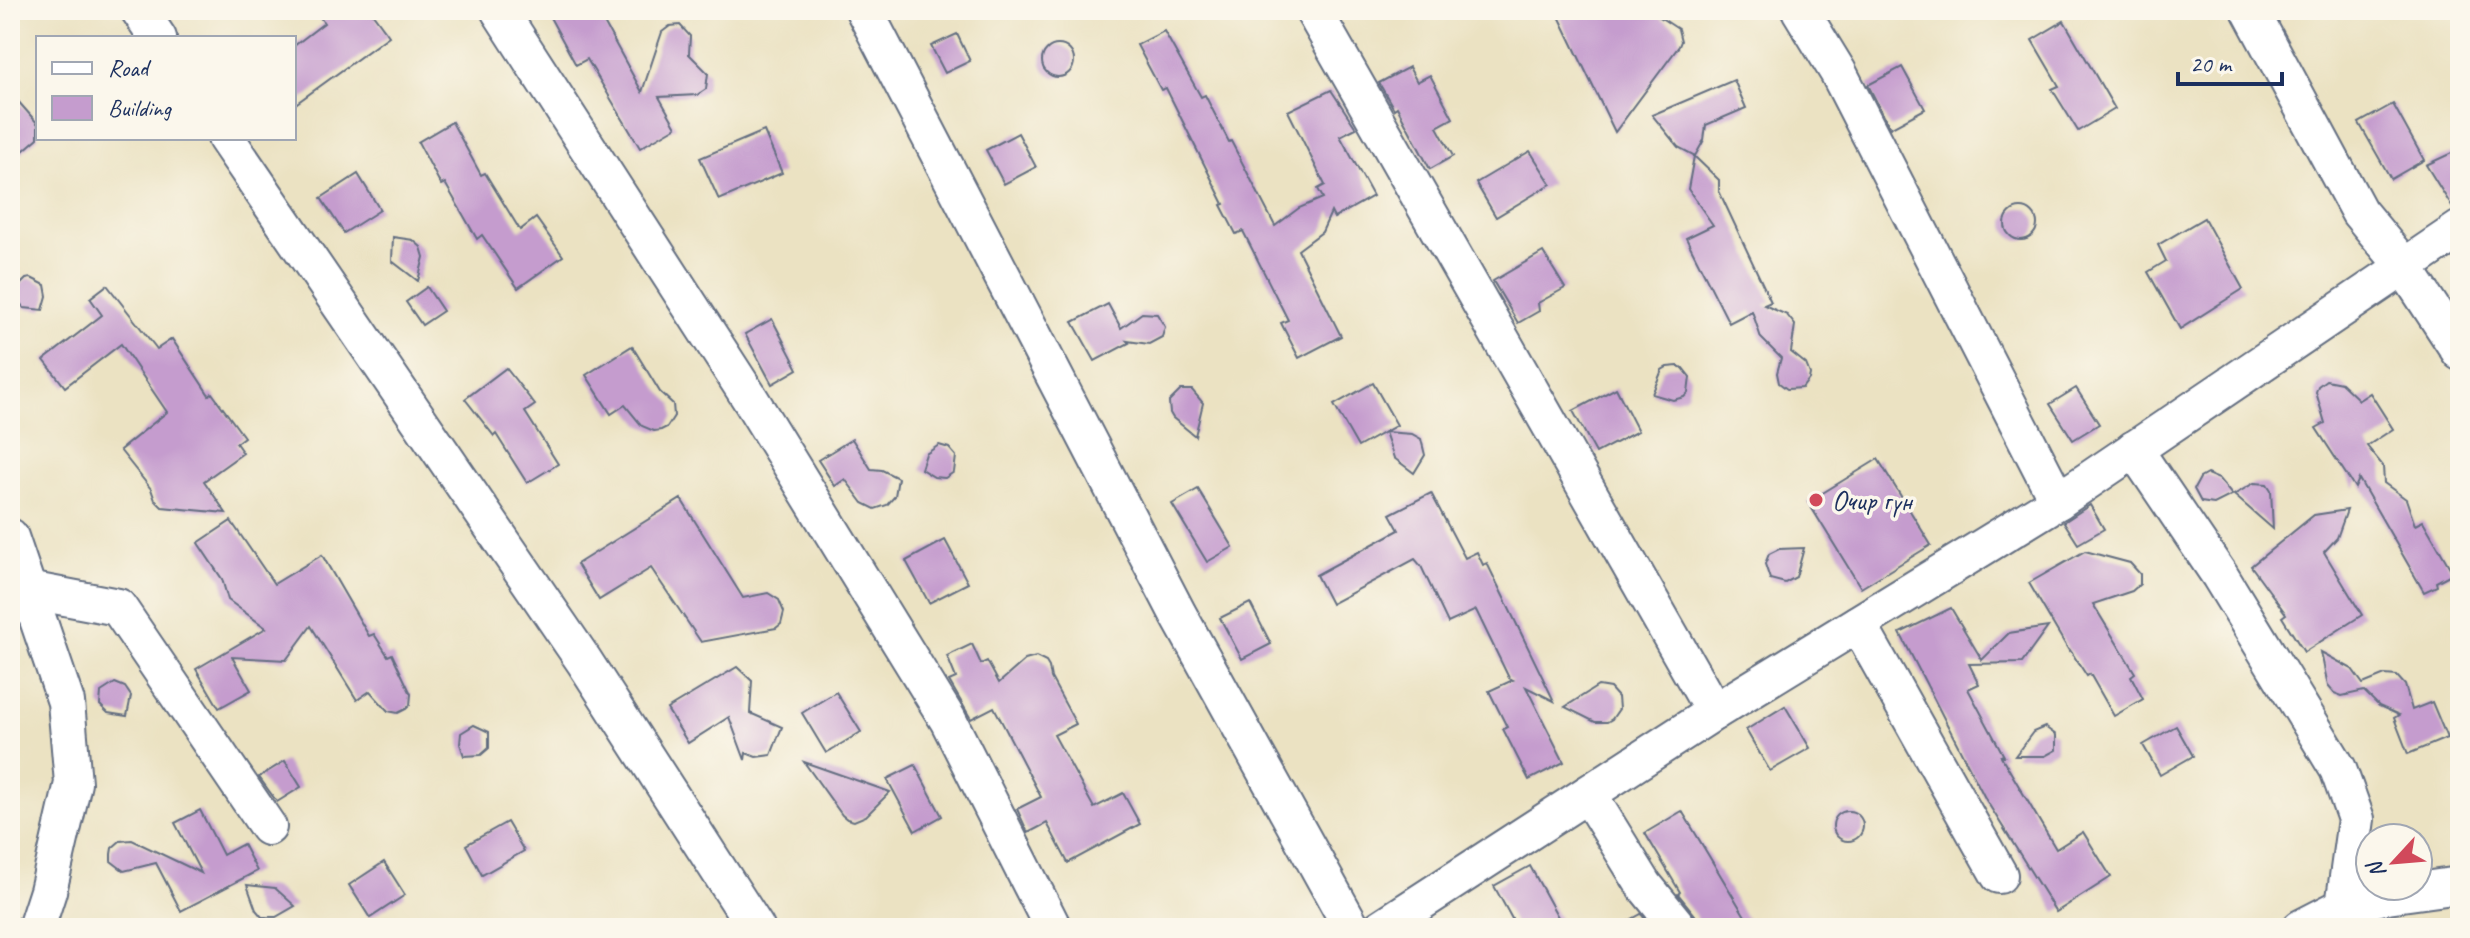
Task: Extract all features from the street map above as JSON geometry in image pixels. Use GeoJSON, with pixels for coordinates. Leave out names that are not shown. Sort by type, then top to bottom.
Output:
{"type":"FeatureCollection","features":[{"type":"Feature","properties":{"kind":"street"},"geometry":{"type":"LineString","coordinates":[[139,10],[157,36]]}},
{"type":"Feature","properties":{"kind":"street"},"geometry":{"type":"LineString","coordinates":[[499,10],[749,397],[948,720],[1053,928]]}},
{"type":"Feature","properties":{"kind":"street"},"geometry":{"type":"LineString","coordinates":[[864,10],[1178,614],[1352,928]]}},
{"type":"Feature","properties":{"kind":"street"},"geometry":{"type":"LineString","coordinates":[[1313,10],[1714,712]]}},
{"type":"Feature","properties":{"kind":"street"},"geometry":{"type":"LineString","coordinates":[[1800,10],[1838,72],[2058,501]]}},
{"type":"Feature","properties":{"kind":"street"},"geometry":{"type":"LineString","coordinates":[[2250,10],[2359,212],[2403,265],[2460,352]]}},
{"type":"Feature","properties":{"kind":"street"},"geometry":{"type":"LineString","coordinates":[[227,140],[584,661],[756,928]]}},
{"type":"Feature","properties":{"kind":"street"},"geometry":{"type":"LineString","coordinates":[[1381,928],[1714,712],[2058,501],[2460,229]]}},
{"type":"Feature","properties":{"kind":"street"},"geometry":{"type":"LineString","coordinates":[[2134,449],[2220,576],[2338,769],[2356,819],[2344,906]]}},
{"type":"Feature","properties":{"kind":"street"},"geometry":{"type":"LineString","coordinates":[[10,537],[66,702],[73,783],[48,891],[36,928]]}},
{"type":"Feature","properties":{"kind":"street"},"geometry":{"type":"LineString","coordinates":[[28,590],[118,607],[268,827]]}},
{"type":"Feature","properties":{"kind":"street"},"geometry":{"type":"LineString","coordinates":[[1858,624],[1999,875]]}},
{"type":"Feature","properties":{"kind":"street"},"geometry":{"type":"LineString","coordinates":[[1588,794],[1644,885],[1679,928]]}},
{"type":"Feature","properties":{"kind":"street"},"geometry":{"type":"LineString","coordinates":[[2301,928],[2344,906],[2387,895],[2460,885]]}},
{"type":"Feature","properties":{"kind":"building"},"geometry":{"type":"Polygon","coordinates":[[[315,10],[370,10],[389,36],[296,104],[296,44],[324,23],[315,10]]]}},
{"type":"Feature","properties":{"kind":"building"},"geometry":{"type":"Polygon","coordinates":[[[546,10],[597,10],[642,92],[662,32],[670,26],[680,25],[690,36],[689,54],[708,73],[706,89],[697,95],[659,97],[676,127],[640,148],[587,59],[576,65],[546,10]]]}},
{"type":"Feature","properties":{"kind":"building"},"geometry":{"type":"Polygon","coordinates":[[[1556,10],[1649,10],[1678,29],[1679,46],[1615,132],[1556,10]]]}},
{"type":"Feature","properties":{"kind":"building"},"geometry":{"type":"Polygon","coordinates":[[[2064,21],[2115,109],[2078,131],[2052,89],[2059,86],[2032,40],[2064,21]]]}},
{"type":"Feature","properties":{"kind":"building"},"geometry":{"type":"Polygon","coordinates":[[[1164,31],[1201,97],[1205,95],[1275,226],[1299,208],[1323,198],[1318,189],[1325,185],[1288,111],[1331,90],[1356,128],[1340,136],[1373,196],[1334,218],[1331,212],[1322,232],[1298,250],[1341,336],[1299,358],[1281,323],[1288,320],[1243,231],[1236,234],[1166,88],[1161,90],[1137,45],[1164,31]]]}},
{"type":"Feature","properties":{"kind":"building"},"geometry":{"type":"Polygon","coordinates":[[[957,34],[970,61],[945,73],[931,46],[957,34]]]}},
{"type":"Feature","properties":{"kind":"building"},"geometry":{"type":"Polygon","coordinates":[[[1058,45],[1069,50],[1074,61],[1069,72],[1058,77],[1047,72],[1042,61],[1047,50],[1058,45]]]}},
{"type":"Feature","properties":{"kind":"building"},"geometry":{"type":"Polygon","coordinates":[[[1409,67],[1417,82],[1430,75],[1453,118],[1437,127],[1453,156],[1430,169],[1397,107],[1394,109],[1379,83],[1409,67]]]}},
{"type":"Feature","properties":{"kind":"building"},"geometry":{"type":"Polygon","coordinates":[[[1902,67],[1925,109],[1890,128],[1868,85],[1902,67]]]}},
{"type":"Feature","properties":{"kind":"building"},"geometry":{"type":"Polygon","coordinates":[[[1734,80],[1746,108],[1706,125],[1704,140],[1695,156],[1678,147],[1652,115],[1734,80]]]}},
{"type":"Feature","properties":{"kind":"building"},"geometry":{"type":"Polygon","coordinates":[[[10,92],[36,122],[36,140],[10,162],[10,92]]]}},
{"type":"Feature","properties":{"kind":"building"},"geometry":{"type":"Polygon","coordinates":[[[2393,104],[2424,160],[2391,179],[2359,123],[2393,104]]]}},
{"type":"Feature","properties":{"kind":"building"},"geometry":{"type":"Polygon","coordinates":[[[452,122],[481,175],[485,173],[520,230],[536,218],[563,256],[518,288],[482,235],[477,239],[445,183],[441,185],[418,142],[452,122]]]}},
{"type":"Feature","properties":{"kind":"building"},"geometry":{"type":"Polygon","coordinates":[[[764,131],[782,173],[719,200],[700,158],[764,131]]]}},
{"type":"Feature","properties":{"kind":"building"},"geometry":{"type":"Polygon","coordinates":[[[1018,133],[1036,167],[1004,184],[986,150],[1018,133]]]}},
{"type":"Feature","properties":{"kind":"building"},"geometry":{"type":"Polygon","coordinates":[[[2460,149],[2460,208],[2454,210],[2426,165],[2460,149]]]}},
{"type":"Feature","properties":{"kind":"building"},"geometry":{"type":"Polygon","coordinates":[[[1530,151],[1551,184],[1496,217],[1476,183],[1530,151]]]}},
{"type":"Feature","properties":{"kind":"building"},"geometry":{"type":"Polygon","coordinates":[[[1694,156],[1719,180],[1719,191],[1771,302],[1764,305],[1787,315],[1795,325],[1791,352],[1806,364],[1810,374],[1802,388],[1787,389],[1779,383],[1777,373],[1781,358],[1761,338],[1752,311],[1729,323],[1686,238],[1713,225],[1688,189],[1694,156]]]}},
{"type":"Feature","properties":{"kind":"building"},"geometry":{"type":"Polygon","coordinates":[[[358,174],[380,210],[344,233],[321,198],[358,174]]]}},
{"type":"Feature","properties":{"kind":"building"},"geometry":{"type":"Polygon","coordinates":[[[2021,208],[2033,212],[2037,224],[2033,236],[2021,240],[2009,236],[2005,224],[2009,212],[2021,208]]]}},
{"type":"Feature","properties":{"kind":"building"},"geometry":{"type":"Polygon","coordinates":[[[2204,218],[2243,289],[2180,329],[2148,272],[2166,261],[2158,245],[2204,218]]]}},
{"type":"Feature","properties":{"kind":"building"},"geometry":{"type":"Polygon","coordinates":[[[393,237],[413,240],[421,247],[424,257],[418,281],[392,261],[393,237]]]}},
{"type":"Feature","properties":{"kind":"building"},"geometry":{"type":"Polygon","coordinates":[[[1543,252],[1565,288],[1538,303],[1539,311],[1518,323],[1493,281],[1543,252]]]}},
{"type":"Feature","properties":{"kind":"building"},"geometry":{"type":"Polygon","coordinates":[[[31,278],[45,285],[47,296],[43,310],[24,308],[18,301],[18,287],[31,278]]]}},
{"type":"Feature","properties":{"kind":"building"},"geometry":{"type":"Polygon","coordinates":[[[107,285],[157,349],[172,339],[209,395],[212,393],[244,437],[236,443],[243,453],[204,481],[226,513],[162,507],[120,450],[167,412],[121,344],[65,387],[44,360],[102,315],[90,298],[107,285]]]}},
{"type":"Feature","properties":{"kind":"building"},"geometry":{"type":"Polygon","coordinates":[[[427,287],[443,311],[422,325],[406,302],[427,287]]]}},
{"type":"Feature","properties":{"kind":"building"},"geometry":{"type":"Polygon","coordinates":[[[1108,304],[1121,328],[1142,313],[1157,314],[1165,327],[1162,337],[1149,344],[1127,341],[1129,343],[1095,361],[1073,322],[1108,304]]]}},
{"type":"Feature","properties":{"kind":"building"},"geometry":{"type":"Polygon","coordinates":[[[772,319],[798,369],[772,384],[745,334],[772,319]]]}},
{"type":"Feature","properties":{"kind":"building"},"geometry":{"type":"Polygon","coordinates":[[[632,346],[660,392],[673,404],[674,416],[661,430],[654,431],[642,426],[625,405],[611,414],[586,375],[632,346]]]}},
{"type":"Feature","properties":{"kind":"building"},"geometry":{"type":"Polygon","coordinates":[[[1678,366],[1690,377],[1688,393],[1673,400],[1652,394],[1662,370],[1678,366]]]}},
{"type":"Feature","properties":{"kind":"building"},"geometry":{"type":"Polygon","coordinates":[[[506,368],[535,405],[525,412],[558,464],[527,483],[496,434],[494,436],[465,399],[506,368]]]}},
{"type":"Feature","properties":{"kind":"building"},"geometry":{"type":"Polygon","coordinates":[[[2326,380],[2341,383],[2359,400],[2370,393],[2393,429],[2367,446],[2383,466],[2384,483],[2406,499],[2415,525],[2423,521],[2453,573],[2436,582],[2437,586],[2424,592],[2359,479],[2355,488],[2316,428],[2325,423],[2316,392],[2326,380]]]}},
{"type":"Feature","properties":{"kind":"building"},"geometry":{"type":"Polygon","coordinates":[[[1373,383],[1397,425],[1358,447],[1334,405],[1373,383]]]}},
{"type":"Feature","properties":{"kind":"building"},"geometry":{"type":"Polygon","coordinates":[[[1616,388],[1638,431],[1596,453],[1573,411],[1616,388]]]}},
{"type":"Feature","properties":{"kind":"building"},"geometry":{"type":"Polygon","coordinates":[[[2076,388],[2099,424],[2073,440],[2050,404],[2076,388]]]}},
{"type":"Feature","properties":{"kind":"building"},"geometry":{"type":"Polygon","coordinates":[[[1181,390],[1192,390],[1203,403],[1195,436],[1170,413],[1169,402],[1181,390]]]}},
{"type":"Feature","properties":{"kind":"building"},"geometry":{"type":"Polygon","coordinates":[[[1385,432],[1412,434],[1421,439],[1425,455],[1414,473],[1394,458],[1385,432]]]}},
{"type":"Feature","properties":{"kind":"building"},"geometry":{"type":"Polygon","coordinates":[[[852,439],[871,469],[882,470],[898,478],[895,496],[887,505],[875,509],[863,503],[845,479],[835,486],[818,460],[852,439]]]}},
{"type":"Feature","properties":{"kind":"building"},"geometry":{"type":"Polygon","coordinates":[[[939,445],[949,448],[956,456],[954,472],[945,478],[934,477],[921,469],[926,454],[939,445]]]}},
{"type":"Feature","properties":{"kind":"building"},"geometry":{"type":"Polygon","coordinates":[[[1878,459],[1931,545],[1861,588],[1808,502],[1878,459]]]}},
{"type":"Feature","properties":{"kind":"building"},"geometry":{"type":"Polygon","coordinates":[[[2207,474],[2219,479],[2232,495],[2214,504],[2201,502],[2194,489],[2200,478],[2207,474]]]}},
{"type":"Feature","properties":{"kind":"building"},"geometry":{"type":"Polygon","coordinates":[[[2254,483],[2267,484],[2271,490],[2273,529],[2234,495],[2254,483]]]}},
{"type":"Feature","properties":{"kind":"building"},"geometry":{"type":"Polygon","coordinates":[[[1198,489],[1233,547],[1207,562],[1172,504],[1198,489]]]}},
{"type":"Feature","properties":{"kind":"building"},"geometry":{"type":"Polygon","coordinates":[[[1431,493],[1465,558],[1477,552],[1483,565],[1487,563],[1554,701],[1526,687],[1564,762],[1529,780],[1503,729],[1507,727],[1489,691],[1513,680],[1509,678],[1476,610],[1448,623],[1415,559],[1331,604],[1316,575],[1399,530],[1390,514],[1431,493]]]}},
{"type":"Feature","properties":{"kind":"building"},"geometry":{"type":"Polygon","coordinates":[[[681,499],[743,598],[768,593],[779,600],[784,612],[781,624],[776,628],[701,642],[651,568],[599,600],[577,564],[681,499]]]}},
{"type":"Feature","properties":{"kind":"building"},"geometry":{"type":"Polygon","coordinates":[[[2090,505],[2104,529],[2078,544],[2064,522],[2090,505]]]}},
{"type":"Feature","properties":{"kind":"building"},"geometry":{"type":"Polygon","coordinates":[[[2347,510],[2337,538],[2324,552],[2362,615],[2304,652],[2282,617],[2286,614],[2251,566],[2314,515],[2347,510]]]}},
{"type":"Feature","properties":{"kind":"building"},"geometry":{"type":"Polygon","coordinates":[[[231,521],[274,584],[322,555],[369,636],[374,634],[388,656],[392,654],[411,694],[410,705],[406,709],[398,713],[388,711],[370,691],[357,700],[311,626],[286,660],[232,657],[251,690],[219,708],[196,669],[266,628],[228,600],[222,579],[198,543],[231,521]]]}},
{"type":"Feature","properties":{"kind":"building"},"geometry":{"type":"Polygon","coordinates":[[[945,540],[968,583],[929,603],[906,561],[945,540]]]}},
{"type":"Feature","properties":{"kind":"building"},"geometry":{"type":"Polygon","coordinates":[[[1804,548],[1796,577],[1785,583],[1770,579],[1765,564],[1769,554],[1779,549],[1804,548]]]}},
{"type":"Feature","properties":{"kind":"building"},"geometry":{"type":"Polygon","coordinates":[[[2085,551],[2130,563],[2140,574],[2140,584],[2132,591],[2093,604],[2135,673],[2131,676],[2143,699],[2114,716],[2090,674],[2087,676],[2069,651],[2029,583],[2085,551]]]}},
{"type":"Feature","properties":{"kind":"building"},"geometry":{"type":"Polygon","coordinates":[[[1250,603],[1271,644],[1242,659],[1220,618],[1250,603]]]}},
{"type":"Feature","properties":{"kind":"building"},"geometry":{"type":"Polygon","coordinates":[[[1951,608],[1982,660],[2009,633],[2048,627],[2022,663],[1969,664],[1979,684],[1968,689],[2004,756],[2001,756],[2056,849],[2083,832],[2111,877],[2056,912],[1986,800],[1900,633],[1951,608]]]}},
{"type":"Feature","properties":{"kind":"building"},"geometry":{"type":"Polygon","coordinates":[[[972,644],[981,664],[987,661],[999,683],[1025,660],[1036,657],[1046,662],[1051,678],[1076,724],[1054,735],[1094,808],[1123,793],[1140,824],[1068,863],[1047,823],[1028,833],[1017,809],[1041,797],[994,707],[971,719],[949,681],[956,678],[947,656],[972,644]]]}},
{"type":"Feature","properties":{"kind":"building"},"geometry":{"type":"Polygon","coordinates":[[[2321,652],[2352,669],[2363,684],[2385,675],[2397,676],[2405,685],[2412,710],[2432,702],[2447,738],[2408,754],[2394,718],[2399,715],[2379,706],[2364,691],[2342,696],[2334,693],[2328,686],[2321,652]]]}},
{"type":"Feature","properties":{"kind":"building"},"geometry":{"type":"Polygon","coordinates":[[[737,667],[752,681],[750,713],[782,727],[771,755],[756,757],[746,753],[745,760],[729,717],[688,743],[667,709],[737,667]]]}},
{"type":"Feature","properties":{"kind":"building"},"geometry":{"type":"Polygon","coordinates":[[[115,683],[125,687],[131,696],[127,716],[108,713],[100,705],[101,692],[115,683]]]}},
{"type":"Feature","properties":{"kind":"building"},"geometry":{"type":"Polygon","coordinates":[[[1598,686],[1610,688],[1618,697],[1619,709],[1612,719],[1595,722],[1565,707],[1598,686]]]}},
{"type":"Feature","properties":{"kind":"building"},"geometry":{"type":"Polygon","coordinates":[[[836,692],[861,732],[826,753],[802,713],[836,692]]]}},
{"type":"Feature","properties":{"kind":"building"},"geometry":{"type":"Polygon","coordinates":[[[1785,706],[1810,748],[1770,771],[1746,730],[1785,706]]]}},
{"type":"Feature","properties":{"kind":"building"},"geometry":{"type":"Polygon","coordinates":[[[474,725],[489,732],[489,748],[481,755],[464,756],[460,744],[461,733],[474,725]]]}},
{"type":"Feature","properties":{"kind":"building"},"geometry":{"type":"Polygon","coordinates":[[[2176,726],[2193,756],[2160,775],[2143,745],[2176,726]]]}},
{"type":"Feature","properties":{"kind":"building"},"geometry":{"type":"Polygon","coordinates":[[[2045,727],[2056,735],[2056,750],[2045,756],[2015,756],[2033,732],[2045,727]]]}},
{"type":"Feature","properties":{"kind":"building"},"geometry":{"type":"Polygon","coordinates":[[[285,761],[301,787],[277,802],[259,777],[285,761]]]}},
{"type":"Feature","properties":{"kind":"building"},"geometry":{"type":"Polygon","coordinates":[[[804,762],[890,792],[866,816],[854,821],[847,819],[804,762]]]}},
{"type":"Feature","properties":{"kind":"building"},"geometry":{"type":"Polygon","coordinates":[[[915,765],[942,816],[915,831],[887,779],[915,765]]]}},
{"type":"Feature","properties":{"kind":"building"},"geometry":{"type":"Polygon","coordinates":[[[200,810],[223,855],[243,844],[257,871],[181,911],[156,863],[124,871],[111,861],[112,848],[120,841],[132,840],[201,873],[175,823],[200,810]]]}},
{"type":"Feature","properties":{"kind":"building"},"geometry":{"type":"Polygon","coordinates":[[[1682,811],[1752,928],[1700,928],[1695,915],[1678,894],[1680,892],[1645,833],[1682,811]]]}},
{"type":"Feature","properties":{"kind":"building"},"geometry":{"type":"Polygon","coordinates":[[[1848,811],[1858,816],[1863,826],[1858,836],[1848,841],[1838,836],[1833,826],[1838,816],[1848,811]]]}},
{"type":"Feature","properties":{"kind":"building"},"geometry":{"type":"Polygon","coordinates":[[[507,822],[524,851],[482,875],[466,845],[507,822]]]}},
{"type":"Feature","properties":{"kind":"building"},"geometry":{"type":"Polygon","coordinates":[[[384,862],[405,895],[370,918],[349,885],[384,862]]]}},
{"type":"Feature","properties":{"kind":"building"},"geometry":{"type":"Polygon","coordinates":[[[1530,866],[1564,928],[1517,928],[1494,886],[1530,866]]]}},
{"type":"Feature","properties":{"kind":"building"},"geometry":{"type":"Polygon","coordinates":[[[247,885],[275,888],[295,906],[276,917],[262,917],[256,910],[247,885]]]}},
{"type":"Feature","properties":{"kind":"building"},"geometry":{"type":"Polygon","coordinates":[[[1641,914],[1652,928],[1616,928],[1641,914]]]}},
{"type":"Feature","properties":{"kind":"place","name":"Очир гүн"},"geometry":{"type":"Point","coordinates":[1816,500]}}]}
